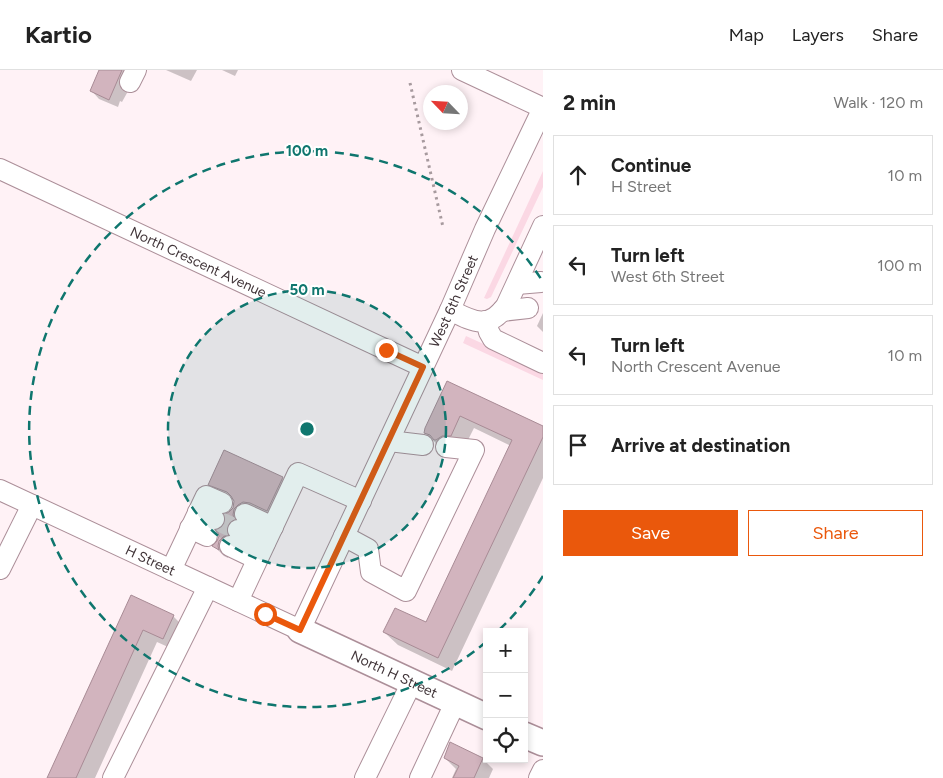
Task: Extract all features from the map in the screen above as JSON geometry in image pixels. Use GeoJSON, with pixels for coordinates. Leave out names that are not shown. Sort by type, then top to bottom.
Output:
{"type":"FeatureCollection","features":[{"type":"Feature","properties":{"kind":"main road","name":"North H Street"},"geometry":{"type":"LineString","coordinates":[[300,630],[483,715]]}},
{"type":"Feature","properties":{"kind":"main road"},"geometry":{"type":"LineString","coordinates":[[528,737],[543,743]]}},
{"type":"Feature","properties":{"kind":"street"},"geometry":{"type":"LineString","coordinates":[[462,70],[543,108]]}},
{"type":"Feature","properties":{"kind":"street","name":"West 6th Street"},"geometry":{"type":"LineString","coordinates":[[300,630],[450,310],[485,229],[543,108]]}},
{"type":"Feature","properties":{"kind":"street","name":"North Crescent Avenue"},"geometry":{"type":"LineString","coordinates":[[0,170],[423,367]]}},
{"type":"Feature","properties":{"kind":"street"},"geometry":{"type":"LineString","coordinates":[[543,226],[523,287],[488,332],[493,339],[543,363]]}},
{"type":"Feature","properties":{"kind":"street"},"geometry":{"type":"LineString","coordinates":[[450,310],[473,322],[523,287]]}},
{"type":"Feature","properties":{"kind":"street"},"geometry":{"type":"LineString","coordinates":[[389,441],[423,445]]}},
{"type":"Feature","properties":{"kind":"street"},"geometry":{"type":"LineString","coordinates":[[344,536],[368,549],[371,572],[406,592],[474,450],[446,447]]}},
{"type":"Feature","properties":{"kind":"street"},"geometry":{"type":"LineString","coordinates":[[238,601],[298,473],[361,501]]}},
{"type":"Feature","properties":{"kind":"street","name":"H Street"},"geometry":{"type":"LineString","coordinates":[[0,490],[300,630]]}},
{"type":"Feature","properties":{"kind":"street"},"geometry":{"type":"LineString","coordinates":[[0,569],[32,505]]}},
{"type":"Feature","properties":{"kind":"street"},"geometry":{"type":"LineString","coordinates":[[171,570],[206,520]]}},
{"type":"Feature","properties":{"kind":"street"},"geometry":{"type":"LineString","coordinates":[[265,543],[238,530],[265,543]]}},
{"type":"Feature","properties":{"kind":"street"},"geometry":{"type":"LineString","coordinates":[[113,778],[208,587]]}},
{"type":"Feature","properties":{"kind":"street"},"geometry":{"type":"LineString","coordinates":[[365,778],[412,682]]}},
{"type":"Feature","properties":{"kind":"street"},"geometry":{"type":"LineString","coordinates":[[420,778],[455,703]]}},
{"type":"Feature","properties":{"kind":"street"},"geometry":{"type":"LineString","coordinates":[[539,778],[543,770]]}},
{"type":"Feature","properties":{"kind":"path"},"geometry":{"type":"LineString","coordinates":[[410,83],[443,227]]}},
{"type":"Feature","properties":{"kind":"shaded area"},"geometry":{"type":"Polygon","coordinates":[[[543,171],[543,187],[491,297],[484,298],[543,171]]]}},
{"type":"Feature","properties":{"kind":"shaded area"},"geometry":{"type":"Polygon","coordinates":[[[466,336],[543,371],[543,380],[463,343],[466,336]]]}},
{"type":"Feature","properties":{"kind":"building"},"geometry":{"type":"Polygon","coordinates":[[[99,70],[122,70],[109,100],[90,91],[99,70]]]}},
{"type":"Feature","properties":{"kind":"building"},"geometry":{"type":"Polygon","coordinates":[[[447,381],[543,426],[543,437],[438,658],[383,632],[395,608],[426,622],[512,440],[460,416],[451,436],[442,436],[434,440],[430,435],[424,433],[447,381]]]}},
{"type":"Feature","properties":{"kind":"building"},"geometry":{"type":"Polygon","coordinates":[[[224,450],[283,477],[267,511],[250,503],[243,502],[234,509],[233,515],[235,519],[227,525],[227,535],[219,541],[219,550],[212,546],[219,536],[217,530],[225,524],[225,514],[233,508],[234,501],[227,492],[208,485],[224,450]]]}},
{"type":"Feature","properties":{"kind":"building"},"geometry":{"type":"Polygon","coordinates":[[[131,595],[174,615],[163,639],[143,630],[76,778],[47,778],[131,595]]]}},
{"type":"Feature","properties":{"kind":"building"},"geometry":{"type":"Polygon","coordinates":[[[450,742],[483,758],[474,778],[453,778],[459,766],[444,758],[450,742]]]}},
{"type":"Feature","properties":{"kind":"tunnel"},"geometry":{"type":"LineString","coordinates":[[214,519],[238,530]]}},
{"type":"Feature","properties":{"kind":"route"},"geometry":{"type":"LineString","coordinates":[[265,614],[300,630],[423,367],[386,350]]}}]}
